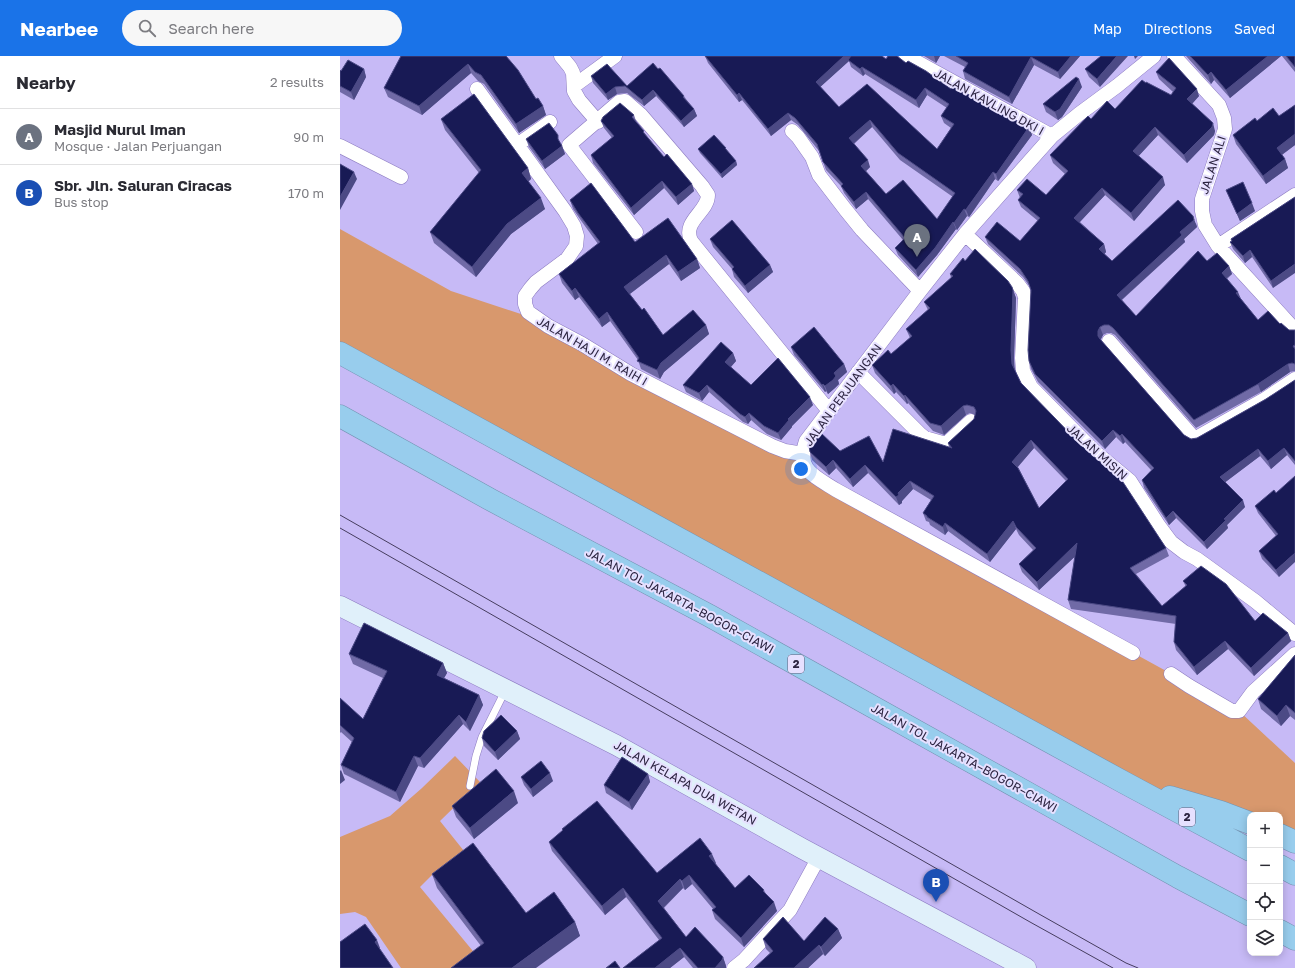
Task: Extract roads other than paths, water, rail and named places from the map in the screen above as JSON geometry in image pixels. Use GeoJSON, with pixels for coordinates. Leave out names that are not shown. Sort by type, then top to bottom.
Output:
{"type":"FeatureCollection","features":[{"type":"Feature","properties":{"kind":"highway","name":"2"},"geometry":{"type":"LineString","coordinates":[[340,353],[1124,783],[1247,848]]}},
{"type":"Feature","properties":{"kind":"highway","name":"JALAN TOL JAKARTA–BOGOR–CIAWI"},"geometry":{"type":"LineString","coordinates":[[340,416],[500,505],[710,616],[1171,874],[1247,913]]}},
{"type":"Feature","properties":{"kind":"highway"},"geometry":{"type":"LineString","coordinates":[[1124,783],[1221,812],[1247,822]]}},
{"type":"Feature","properties":{"kind":"highway"},"geometry":{"type":"LineString","coordinates":[[1283,836],[1295,842]]}},
{"type":"Feature","properties":{"kind":"highway"},"geometry":{"type":"LineString","coordinates":[[1283,868],[1295,874]]}},
{"type":"Feature","properties":{"kind":"highway"},"geometry":{"type":"LineString","coordinates":[[1283,933],[1295,939]]}},
{"type":"Feature","properties":{"kind":"street"},"geometry":{"type":"LineString","coordinates":[[561,56],[570,67],[574,91],[579,100],[598,122]]}},
{"type":"Feature","properties":{"kind":"street"},"geometry":{"type":"LineString","coordinates":[[574,86],[615,56]]}},
{"type":"Feature","properties":{"kind":"street","name":"JALAN KAVLING DKI I"},"geometry":{"type":"LineString","coordinates":[[906,56],[1052,136]]}},
{"type":"Feature","properties":{"kind":"street","name":"JALAN PERJUANGAN"},"geometry":{"type":"LineString","coordinates":[[1133,653],[836,490],[814,476],[808,470],[803,461],[803,454],[806,441],[965,234],[1052,136],[1154,56]]}},
{"type":"Feature","properties":{"kind":"street","name":"JALAN ALI"},"geometry":{"type":"LineString","coordinates":[[1174,56],[1219,105],[1224,118],[1225,129],[1202,199],[1202,211],[1205,225],[1218,246],[1295,330]]}},
{"type":"Feature","properties":{"kind":"street","name":"JALAN HAJI M. RAIH I"},"geometry":{"type":"LineString","coordinates":[[477,88],[565,211],[574,226],[577,236],[576,246],[567,259],[536,282],[525,296],[525,304],[528,312],[548,326],[582,344],[667,394],[772,446],[785,451],[803,454]]}},
{"type":"Feature","properties":{"kind":"street"},"geometry":{"type":"LineString","coordinates":[[636,232],[569,146],[620,102],[625,101],[641,115],[708,195],[704,206],[694,219],[689,229],[688,235],[691,241],[829,411]]}},
{"type":"Feature","properties":{"kind":"street"},"geometry":{"type":"LineString","coordinates":[[517,145],[550,122]]}},
{"type":"Feature","properties":{"kind":"street"},"geometry":{"type":"LineString","coordinates":[[792,131],[812,157],[819,175],[845,209],[862,230],[920,291]]}},
{"type":"Feature","properties":{"kind":"street"},"geometry":{"type":"LineString","coordinates":[[340,146],[401,177]]}},
{"type":"Feature","properties":{"kind":"street"},"geometry":{"type":"LineString","coordinates":[[1218,246],[1295,194]]}},
{"type":"Feature","properties":{"kind":"street","name":"JALAN MISIN"},"geometry":{"type":"LineString","coordinates":[[965,234],[1024,291],[1026,303],[1023,330],[1023,371],[1031,388],[1095,452],[1130,481],[1171,542],[1255,601],[1295,634]]}},
{"type":"Feature","properties":{"kind":"street"},"geometry":{"type":"LineString","coordinates":[[1109,341],[1193,437],[1196,438],[1265,399],[1295,379]]}},
{"type":"Feature","properties":{"kind":"street"},"geometry":{"type":"LineString","coordinates":[[858,372],[925,438],[946,444],[972,421]]}},
{"type":"Feature","properties":{"kind":"street","name":"JALAN KELAPA DUA WETAN"},"geometry":{"type":"LineString","coordinates":[[340,606],[616,745],[1016,966]]}},
{"type":"Feature","properties":{"kind":"street"},"geometry":{"type":"LineString","coordinates":[[1171,674],[1232,711],[1239,711],[1253,692],[1295,654]]}},
{"type":"Feature","properties":{"kind":"street"},"geometry":{"type":"LineString","coordinates":[[734,968],[744,960],[790,910],[818,856]]}},
{"type":"Feature","properties":{"kind":"lane"},"geometry":{"type":"LineString","coordinates":[[470,786],[476,756],[482,737],[506,689]]}},
{"type":"Feature","properties":{"kind":"tram line"},"geometry":{"type":"LineString","coordinates":[[340,515],[1039,914],[1126,963],[1138,968]]}},
{"type":"Feature","properties":{"kind":"tram line"},"geometry":{"type":"LineString","coordinates":[[340,528],[1113,968]]}},
{"type":"Feature","properties":{"kind":"place","name":"Masjid Nurul Iman"},"geometry":{"type":"Point","coordinates":[917,257]}},
{"type":"Feature","properties":{"kind":"place","name":"Sbr. Jln. Saluran Ciracas"},"geometry":{"type":"Point","coordinates":[936,902]}}]}
